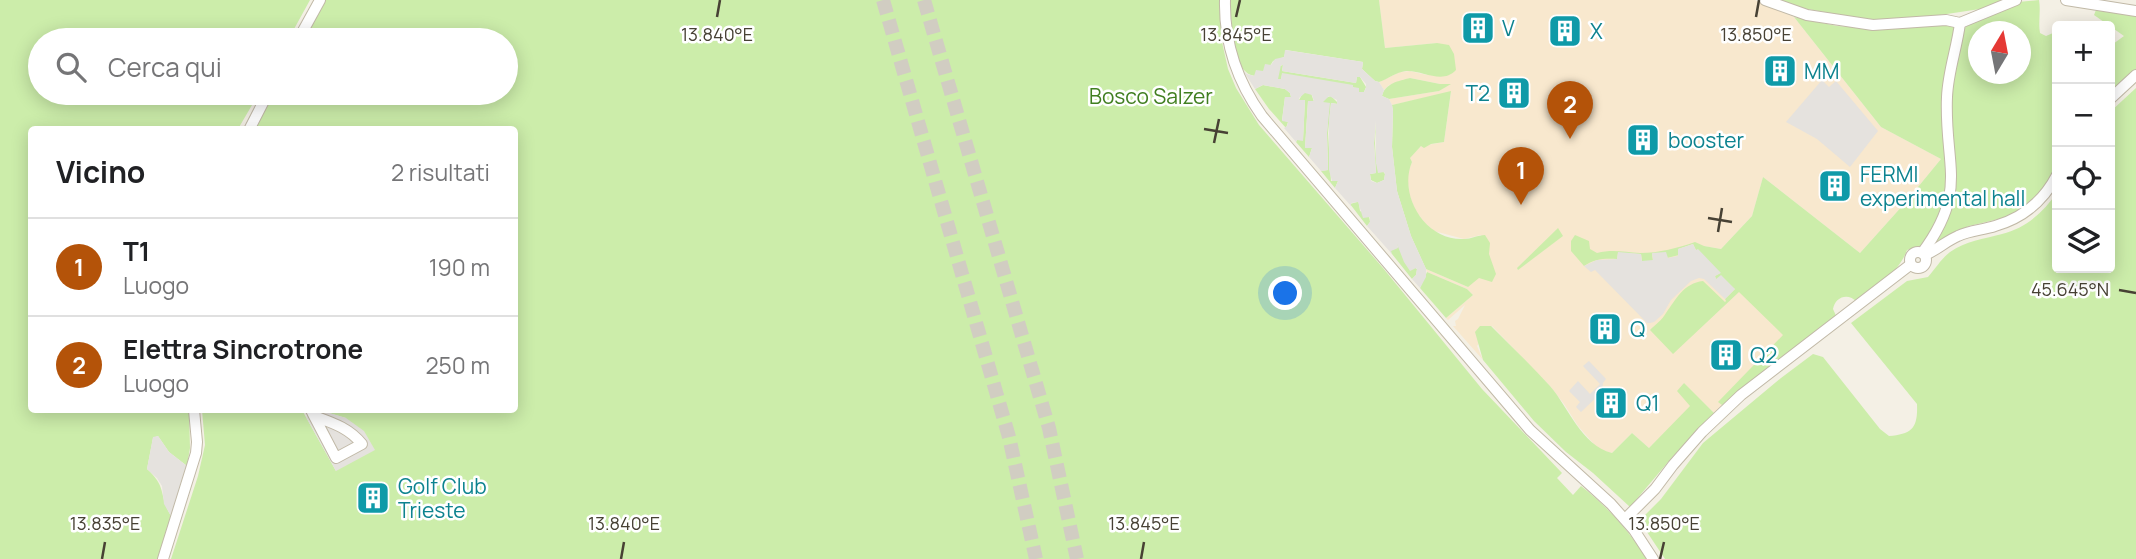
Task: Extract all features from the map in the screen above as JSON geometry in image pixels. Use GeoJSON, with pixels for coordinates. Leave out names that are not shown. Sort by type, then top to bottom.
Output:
{"type":"FeatureCollection","features":[{"type":"Feature","properties":{"kind":"street"},"geometry":{"type":"LineString","coordinates":[[305,28],[320,0]]}},
{"type":"Feature","properties":{"kind":"street"},"geometry":{"type":"LineString","coordinates":[[1225,0],[1230,52],[1242,84],[1262,116],[1530,430],[1600,492],[1625,519],[1653,559]]}},
{"type":"Feature","properties":{"kind":"street"},"geometry":{"type":"LineString","coordinates":[[1765,0],[1790,11],[1873,25],[1946,20],[1960,23],[2015,0]]}},
{"type":"Feature","properties":{"kind":"street"},"geometry":{"type":"LineString","coordinates":[[2066,0],[2136,11]]}},
{"type":"Feature","properties":{"kind":"street"},"geometry":{"type":"LineString","coordinates":[[1924,254],[1943,220],[1951,190],[1948,85],[1960,23]]}},
{"type":"Feature","properties":{"kind":"street"},"geometry":{"type":"LineString","coordinates":[[2115,94],[2136,75]]}},
{"type":"Feature","properties":{"kind":"street"},"geometry":{"type":"LineString","coordinates":[[251,126],[262,105]]}},
{"type":"Feature","properties":{"kind":"street"},"geometry":{"type":"LineString","coordinates":[[1625,519],[1650,495],[1702,432],[1741,395],[1910,265],[1909,258],[1913,253],[1924,254],[1958,236],[1992,227],[2021,215],[2039,201],[2052,182]]}},
{"type":"Feature","properties":{"kind":"street"},"geometry":{"type":"LineString","coordinates":[[163,559],[196,453],[194,413]]}},
{"type":"Feature","properties":{"kind":"street"},"geometry":{"type":"LineString","coordinates":[[313,413],[336,458],[362,444],[353,433],[314,413]]}},
{"type":"Feature","properties":{"kind":"shaded area"},"geometry":{"type":"Polygon","coordinates":[[[1379,0],[1755,0],[1794,17],[1881,127],[1941,159],[1860,253],[1763,177],[1752,216],[1721,249],[1704,246],[1784,335],[1719,402],[1722,405],[1714,413],[1683,383],[1691,407],[1649,448],[1632,433],[1612,453],[1599,450],[1550,386],[1492,326],[1477,346],[1483,360],[1453,326],[1456,326],[1455,321],[1465,305],[1448,320],[1446,318],[1473,295],[1467,289],[1427,272],[1426,269],[1468,287],[1489,254],[1488,247],[1481,235],[1464,239],[1434,231],[1415,210],[1409,194],[1407,174],[1412,162],[1409,158],[1421,146],[1444,142],[1451,92],[1392,105],[1389,99],[1439,91],[1450,84],[1410,78],[1389,85],[1384,90],[1379,82],[1400,72],[1427,75],[1437,43],[1385,48],[1379,0]]]}},
{"type":"Feature","properties":{"kind":"shaded area"},"geometry":{"type":"Polygon","coordinates":[[[1285,50],[1363,62],[1362,69],[1379,82],[1384,90],[1382,96],[1389,99],[1393,111],[1392,147],[1397,191],[1411,236],[1426,269],[1426,277],[1420,288],[1412,279],[1417,269],[1410,271],[1397,244],[1398,248],[1391,251],[1392,254],[1367,226],[1370,217],[1363,218],[1358,202],[1351,203],[1351,206],[1335,188],[1338,181],[1332,181],[1329,170],[1329,120],[1331,103],[1337,104],[1337,100],[1329,96],[1323,102],[1330,103],[1327,133],[1328,170],[1321,171],[1309,157],[1312,148],[1305,148],[1308,101],[1314,101],[1312,95],[1305,93],[1299,98],[1305,100],[1303,141],[1296,142],[1284,128],[1288,122],[1282,121],[1285,97],[1291,97],[1290,93],[1285,89],[1263,85],[1255,89],[1242,69],[1254,76],[1256,70],[1263,71],[1265,64],[1271,65],[1275,59],[1284,57],[1285,50]],[[1281,65],[1278,79],[1281,79],[1282,73],[1353,85],[1359,88],[1359,92],[1364,92],[1366,88],[1360,77],[1357,77],[1356,83],[1282,71],[1281,65]],[[1376,121],[1374,143],[1376,173],[1370,174],[1371,181],[1377,183],[1384,180],[1385,174],[1378,173],[1376,163],[1376,121]]]}},
{"type":"Feature","properties":{"kind":"shaded area"},"geometry":{"type":"Polygon","coordinates":[[[1822,80],[1829,87],[1836,81],[1878,131],[1850,167],[1817,139],[1786,122],[1822,80]]]}},
{"type":"Feature","properties":{"kind":"shaded area"},"geometry":{"type":"Polygon","coordinates":[[[1693,244],[1721,273],[1715,276],[1716,279],[1721,275],[1735,289],[1725,299],[1704,279],[1691,281],[1671,300],[1663,314],[1650,323],[1595,270],[1591,272],[1584,266],[1597,260],[1617,259],[1618,252],[1641,254],[1642,261],[1653,260],[1652,253],[1666,252],[1668,258],[1678,256],[1678,249],[1693,244]]]}},
{"type":"Feature","properties":{"kind":"shaded area"},"geometry":{"type":"Polygon","coordinates":[[[1589,361],[1606,379],[1602,392],[1581,412],[1576,407],[1580,402],[1569,391],[1578,381],[1590,394],[1600,384],[1583,366],[1589,361]]]}},
{"type":"Feature","properties":{"kind":"shaded area"},"geometry":{"type":"Polygon","coordinates":[[[313,413],[329,413],[346,418],[364,431],[375,450],[336,471],[306,417],[313,413]]]}},
{"type":"Feature","properties":{"kind":"shaded area"},"geometry":{"type":"Polygon","coordinates":[[[158,436],[169,452],[187,466],[171,516],[164,504],[162,486],[147,469],[153,437],[158,436]]]}},
{"type":"Feature","properties":{"kind":"green space"},"geometry":{"type":"Polygon","coordinates":[[[0,0],[310,0],[295,28],[28,28],[28,105],[252,105],[240,126],[28,126],[28,413],[189,413],[190,448],[187,466],[169,452],[158,436],[153,438],[147,469],[158,481],[171,516],[159,559],[0,559],[0,0]]]}},
{"type":"Feature","properties":{"kind":"green space","name":"Golf Club Trieste"},"geometry":{"type":"Polygon","coordinates":[[[325,0],[1219,0],[1222,42],[1228,69],[1236,88],[1259,125],[1383,268],[1482,389],[1562,473],[1557,478],[1573,495],[1581,486],[1600,502],[1625,529],[1647,559],[171,559],[198,476],[205,445],[202,413],[304,413],[336,471],[346,418],[329,413],[518,413],[518,126],[256,126],[267,105],[518,105],[518,28],[310,28],[325,0]]]}},
{"type":"Feature","properties":{"kind":"green space"},"geometry":{"type":"Polygon","coordinates":[[[1231,0],[1379,0],[1385,48],[1437,43],[1449,45],[1454,54],[1456,70],[1439,77],[1406,71],[1379,82],[1362,69],[1363,62],[1286,50],[1284,57],[1273,61],[1268,68],[1255,76],[1248,74],[1241,65],[1235,48],[1231,0]]]}},
{"type":"Feature","properties":{"kind":"green space"},"geometry":{"type":"Polygon","coordinates":[[[1781,0],[2004,0],[1980,9],[1894,22],[1802,8],[1781,0]]]}},
{"type":"Feature","properties":{"kind":"green space"},"geometry":{"type":"Polygon","coordinates":[[[2039,0],[2040,33],[2046,36],[2052,33],[2052,176],[2040,194],[2028,205],[2007,217],[1969,226],[1932,245],[1953,204],[1955,159],[1950,94],[1964,30],[1968,23],[1968,84],[2031,84],[2031,21],[1973,21],[2018,2],[2039,0]]]}},
{"type":"Feature","properties":{"kind":"green space"},"geometry":{"type":"Polygon","coordinates":[[[2096,10],[2136,15],[2136,70],[2115,89],[2115,43],[2124,36],[2115,30],[2115,21],[2103,21],[2094,15],[2096,10]]]}},
{"type":"Feature","properties":{"kind":"green space"},"geometry":{"type":"Polygon","coordinates":[[[1794,17],[1837,26],[1882,29],[1952,24],[1955,28],[1945,140],[1947,201],[1924,245],[1907,250],[1892,273],[1857,302],[1850,297],[1842,297],[1836,301],[1833,309],[1837,318],[1722,405],[1718,402],[1783,335],[1739,292],[1673,354],[1650,330],[1663,318],[1681,293],[1696,282],[1703,281],[1725,302],[1735,289],[1716,280],[1715,276],[1720,273],[1693,244],[1678,249],[1679,255],[1667,258],[1652,254],[1653,261],[1642,261],[1641,254],[1618,253],[1617,259],[1600,260],[1584,266],[1571,251],[1571,241],[1575,235],[1589,241],[1590,249],[1597,253],[1654,252],[1695,242],[1721,249],[1752,216],[1763,177],[1860,253],[1941,159],[1881,127],[1794,17]]]}},
{"type":"Feature","properties":{"kind":"green space"},"geometry":{"type":"Polygon","coordinates":[[[1283,65],[1282,71],[1356,83],[1357,76],[1366,87],[1364,92],[1359,92],[1353,87],[1282,74],[1281,80],[1277,79],[1280,66],[1283,65]]]}},
{"type":"Feature","properties":{"kind":"green space"},"geometry":{"type":"Polygon","coordinates":[[[1410,78],[1451,84],[1439,91],[1389,99],[1382,96],[1389,85],[1410,78]]]}},
{"type":"Feature","properties":{"kind":"green space"},"geometry":{"type":"Polygon","coordinates":[[[1263,85],[1285,89],[1290,93],[1291,97],[1285,97],[1282,120],[1288,122],[1286,128],[1255,89],[1263,85]]]}},
{"type":"Feature","properties":{"kind":"green space"},"geometry":{"type":"Polygon","coordinates":[[[2136,88],[2136,559],[1665,559],[1641,523],[1642,518],[1661,499],[1703,443],[1813,354],[1823,357],[1880,429],[1889,436],[1903,434],[1912,428],[1915,424],[1917,404],[1851,323],[1907,281],[1928,277],[1941,260],[1956,248],[2019,228],[2040,212],[2052,198],[2052,273],[2115,273],[2115,107],[2136,88]]]}},
{"type":"Feature","properties":{"kind":"green space"},"geometry":{"type":"Polygon","coordinates":[[[1451,91],[1444,142],[1424,148],[1421,146],[1410,158],[1412,162],[1409,188],[1418,214],[1437,232],[1450,238],[1464,239],[1485,235],[1490,243],[1489,254],[1496,274],[1492,282],[1479,278],[1468,287],[1426,269],[1411,236],[1397,191],[1392,147],[1392,105],[1451,91]]]}},
{"type":"Feature","properties":{"kind":"green space"},"geometry":{"type":"Polygon","coordinates":[[[1303,93],[1311,93],[1314,102],[1308,101],[1305,148],[1312,148],[1309,157],[1296,142],[1303,140],[1305,100],[1299,100],[1303,93]]]}},
{"type":"Feature","properties":{"kind":"green space"},"geometry":{"type":"Polygon","coordinates":[[[1331,96],[1338,104],[1331,103],[1328,133],[1331,181],[1338,181],[1335,188],[1321,171],[1328,170],[1327,133],[1329,103],[1322,103],[1325,98],[1331,96]]]}},
{"type":"Feature","properties":{"kind":"green space"},"geometry":{"type":"Polygon","coordinates":[[[1355,100],[1361,108],[1354,108],[1352,157],[1360,211],[1369,216],[1370,222],[1367,226],[1350,204],[1357,202],[1351,157],[1352,108],[1346,106],[1349,101],[1355,100]]]}},
{"type":"Feature","properties":{"kind":"green space"},"geometry":{"type":"Polygon","coordinates":[[[1373,104],[1380,104],[1385,110],[1376,121],[1377,110],[1370,109],[1373,104]]]}},
{"type":"Feature","properties":{"kind":"green space"},"geometry":{"type":"Polygon","coordinates":[[[1376,121],[1376,163],[1385,174],[1384,180],[1377,183],[1371,180],[1370,174],[1376,173],[1374,143],[1376,121]]]}},
{"type":"Feature","properties":{"kind":"green space"},"geometry":{"type":"Polygon","coordinates":[[[1380,191],[1389,196],[1405,262],[1417,269],[1412,279],[1390,251],[1398,247],[1380,199],[1374,200],[1376,193],[1380,191]]]}},
{"type":"Feature","properties":{"kind":"green space"},"geometry":{"type":"Polygon","coordinates":[[[1558,228],[1563,236],[1518,270],[1517,268],[1558,228]]]}},
{"type":"Feature","properties":{"kind":"green space"},"geometry":{"type":"Polygon","coordinates":[[[1427,272],[1467,289],[1473,295],[1446,318],[1420,288],[1427,272]]]}},
{"type":"Feature","properties":{"kind":"green space"},"geometry":{"type":"Polygon","coordinates":[[[1480,326],[1491,326],[1528,363],[1557,395],[1576,425],[1601,449],[1612,453],[1632,433],[1649,448],[1690,406],[1677,391],[1684,383],[1714,413],[1630,507],[1534,421],[1483,360],[1475,332],[1480,326]]]}},
{"type":"Feature","properties":{"kind":"tunnel"},"geometry":{"type":"LineString","coordinates":[[883,0],[1009,437],[1036,559]]}},
{"type":"Feature","properties":{"kind":"tunnel"},"geometry":{"type":"LineString","coordinates":[[924,0],[1049,428],[1077,559]]}},
{"type":"Feature","properties":{"kind":"place","name":"V"},"geometry":{"type":"Point","coordinates":[1478,28]}},
{"type":"Feature","properties":{"kind":"place","name":"X"},"geometry":{"type":"Point","coordinates":[1565,31]}},
{"type":"Feature","properties":{"kind":"place","name":"MM"},"geometry":{"type":"Point","coordinates":[1780,71]}},
{"type":"Feature","properties":{"kind":"place","name":"T2"},"geometry":{"type":"Point","coordinates":[1514,93]}},
{"type":"Feature","properties":{"kind":"place","name":"Elettra Sincrotrone"},"geometry":{"type":"Point","coordinates":[1570,139]}},
{"type":"Feature","properties":{"kind":"place","name":"booster"},"geometry":{"type":"Point","coordinates":[1643,140]}},
{"type":"Feature","properties":{"kind":"place","name":"FERMI experimental hall"},"geometry":{"type":"Point","coordinates":[1835,186]}},
{"type":"Feature","properties":{"kind":"place","name":"T1"},"geometry":{"type":"Point","coordinates":[1521,205]}},
{"type":"Feature","properties":{"kind":"place","name":"Q"},"geometry":{"type":"Point","coordinates":[1605,329]}},
{"type":"Feature","properties":{"kind":"place","name":"Q2"},"geometry":{"type":"Point","coordinates":[1726,355]}},
{"type":"Feature","properties":{"kind":"place","name":"Q1"},"geometry":{"type":"Point","coordinates":[1611,403]}},
{"type":"Feature","properties":{"kind":"place","name":"Golf Club Trieste"},"geometry":{"type":"Point","coordinates":[373,498]}},
{"type":"Feature","properties":{"kind":"park label","name":"Bosco Salzer"},"geometry":{"type":"Point","coordinates":[1151,96]}}]}
